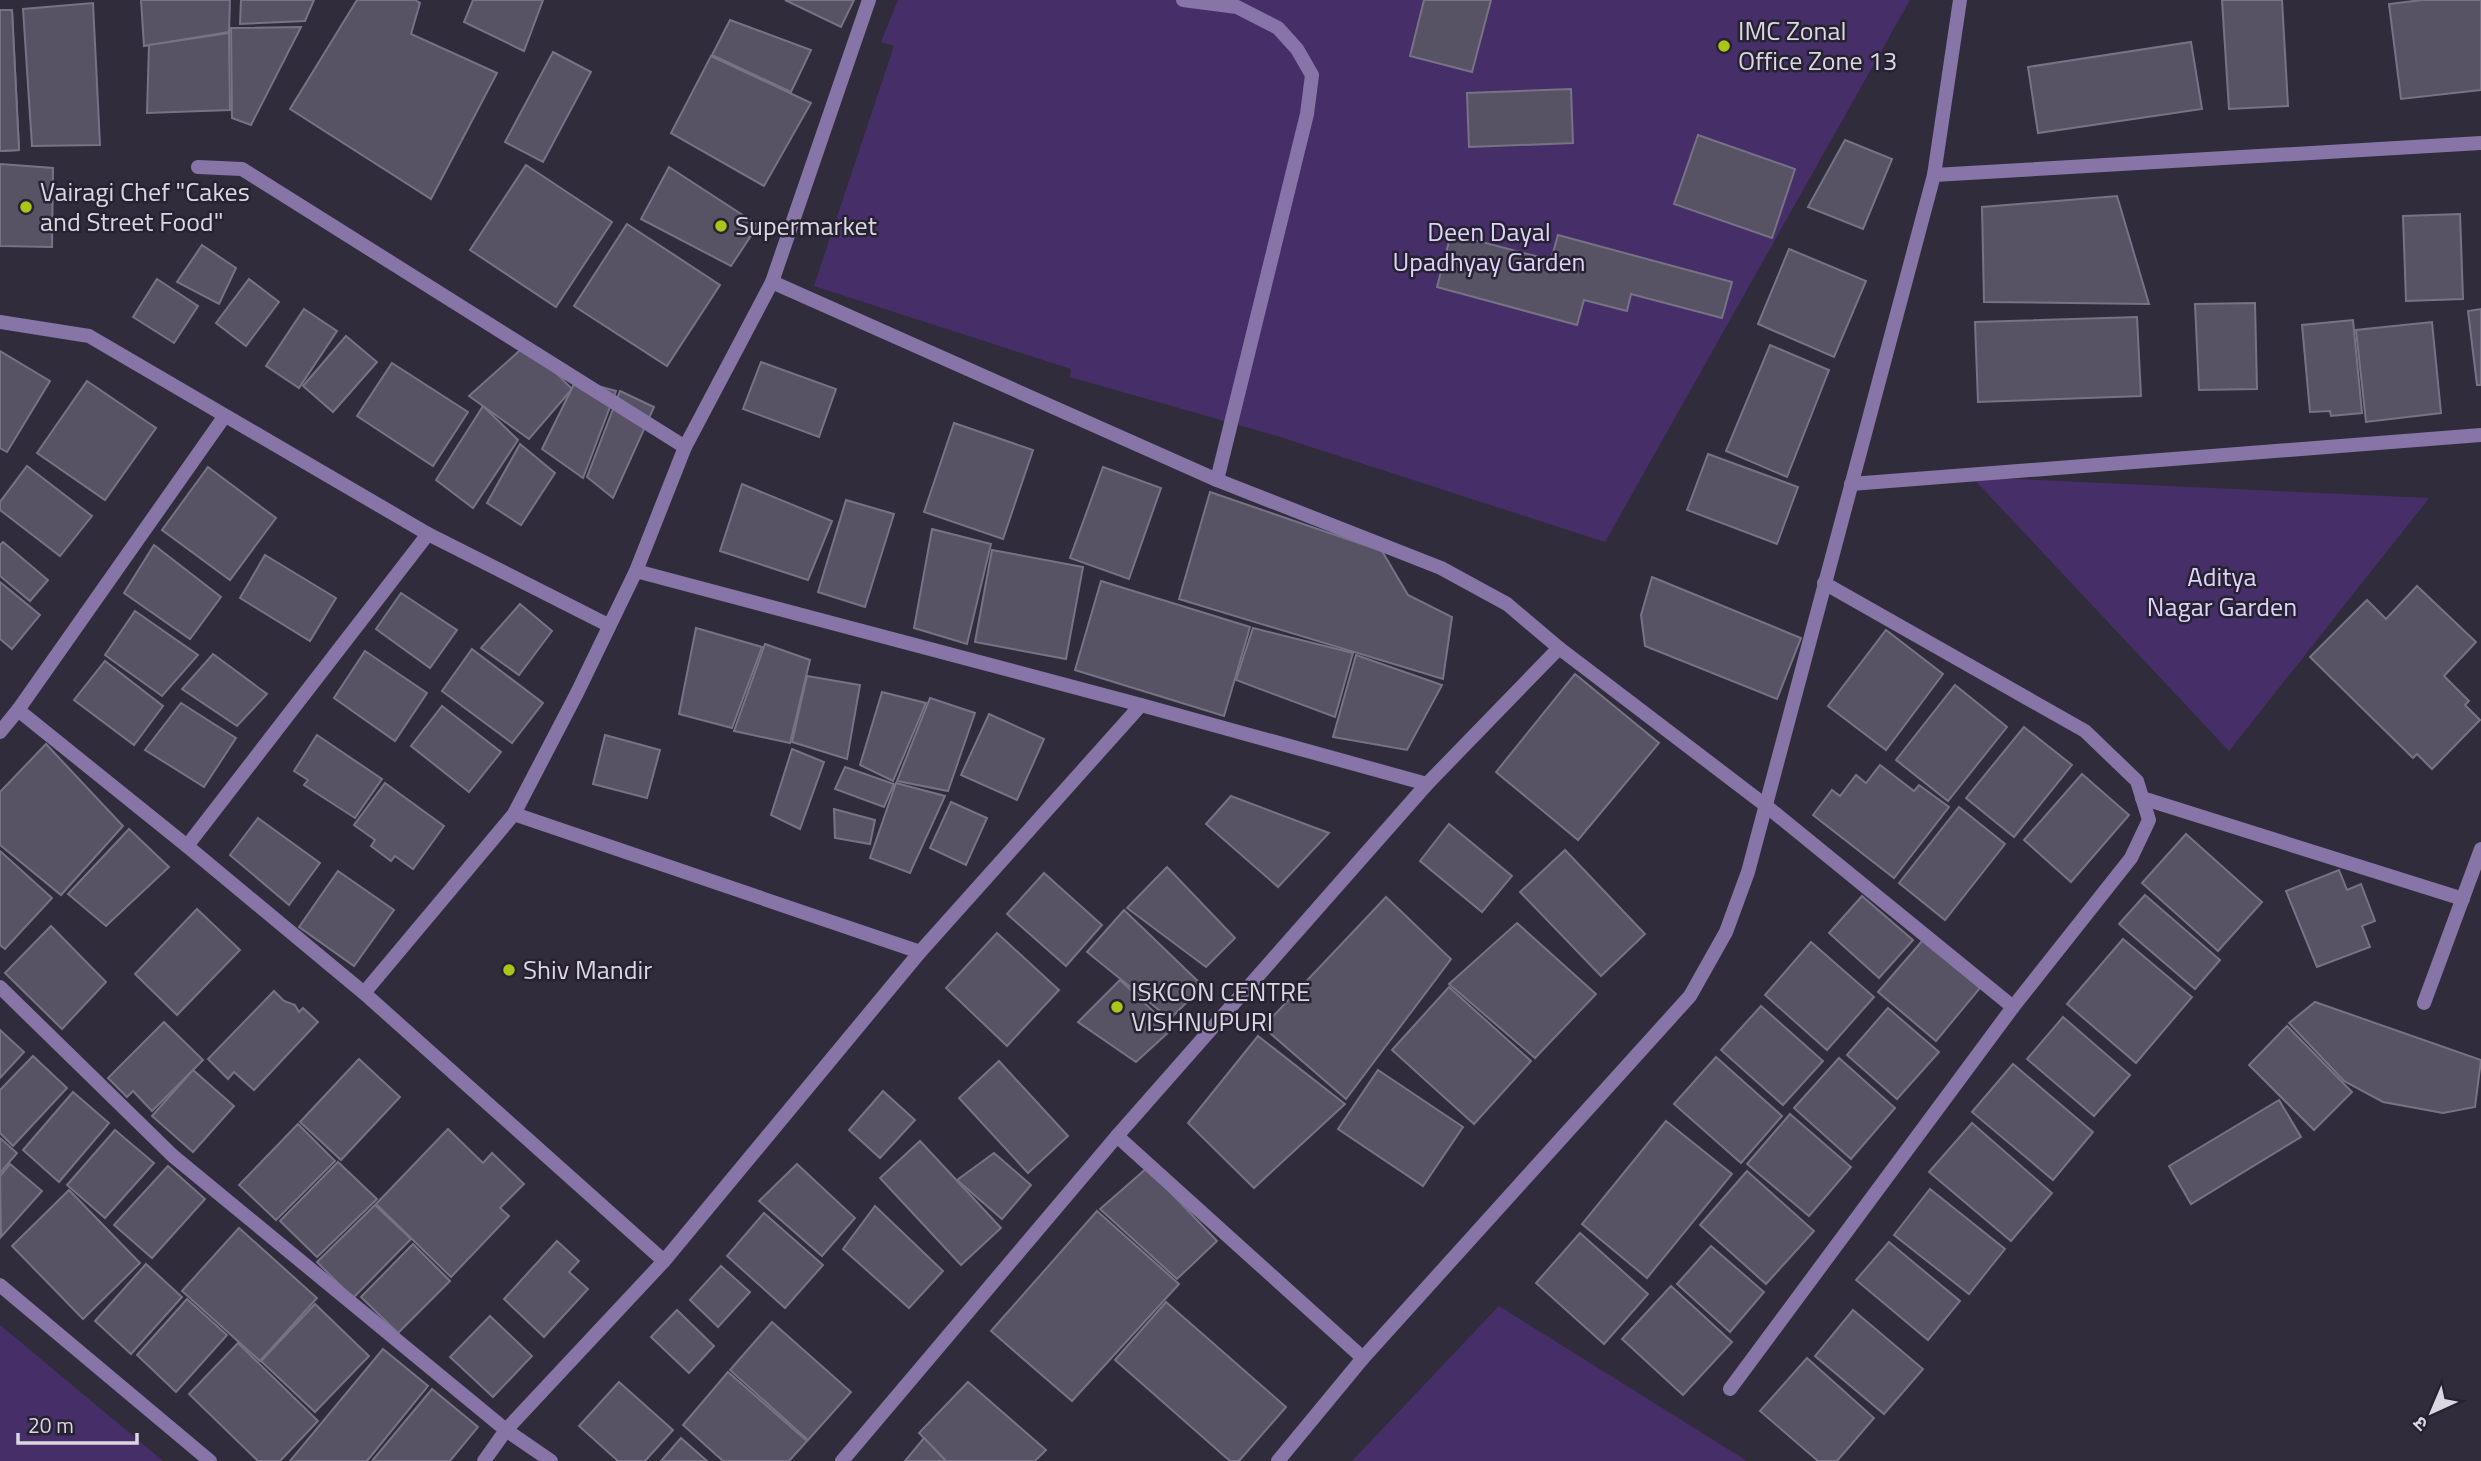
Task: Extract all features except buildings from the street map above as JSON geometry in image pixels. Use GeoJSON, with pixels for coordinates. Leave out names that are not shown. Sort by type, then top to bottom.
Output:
{"type":"FeatureCollection","features":[{"type":"Feature","properties":{"kind":"street"},"geometry":{"type":"LineString","coordinates":[[364,993],[514,814],[577,693],[636,571],[685,447],[772,282],[869,0]]}},
{"type":"Feature","properties":{"kind":"street"},"geometry":{"type":"LineString","coordinates":[[1183,0],[1237,7],[1278,28],[1297,49],[1312,75],[1307,114],[1217,480]]}},
{"type":"Feature","properties":{"kind":"street"},"geometry":{"type":"LineString","coordinates":[[1278,1461],[1363,1358],[1690,996],[1726,932],[1748,872],[1934,175],[1960,0]]}},
{"type":"Feature","properties":{"kind":"street"},"geometry":{"type":"LineString","coordinates":[[1934,175],[2481,143]]}},
{"type":"Feature","properties":{"kind":"street"},"geometry":{"type":"LineString","coordinates":[[198,167],[242,169],[685,447]]}},
{"type":"Feature","properties":{"kind":"street"},"geometry":{"type":"LineString","coordinates":[[772,282],[1217,480],[1441,568],[1507,604],[1559,648],[1765,805],[2013,1007]]}},
{"type":"Feature","properties":{"kind":"street"},"geometry":{"type":"LineString","coordinates":[[0,322],[89,336],[428,534],[608,625]]}},
{"type":"Feature","properties":{"kind":"street"},"geometry":{"type":"LineString","coordinates":[[0,732],[225,417]]}},
{"type":"Feature","properties":{"kind":"street"},"geometry":{"type":"LineString","coordinates":[[1851,484],[2481,435]]}},
{"type":"Feature","properties":{"kind":"street"},"geometry":{"type":"LineString","coordinates":[[187,846],[428,534]]}},
{"type":"Feature","properties":{"kind":"street"},"geometry":{"type":"LineString","coordinates":[[636,571],[1427,784]]}},
{"type":"Feature","properties":{"kind":"street"},"geometry":{"type":"LineString","coordinates":[[1730,1389],[2013,1007],[2131,858],[2149,820],[2137,781],[2085,731],[1824,583]]}},
{"type":"Feature","properties":{"kind":"street"},"geometry":{"type":"LineString","coordinates":[[842,1461],[1117,1136],[1427,784],[1559,648]]}},
{"type":"Feature","properties":{"kind":"street"},"geometry":{"type":"LineString","coordinates":[[484,1461],[506,1430],[664,1261],[920,952],[1141,705]]}},
{"type":"Feature","properties":{"kind":"street"},"geometry":{"type":"LineString","coordinates":[[18,710],[364,993],[664,1261]]}},
{"type":"Feature","properties":{"kind":"street"},"geometry":{"type":"LineString","coordinates":[[2142,798],[2463,899]]}},
{"type":"Feature","properties":{"kind":"street"},"geometry":{"type":"LineString","coordinates":[[514,814],[920,952]]}},
{"type":"Feature","properties":{"kind":"street"},"geometry":{"type":"LineString","coordinates":[[2424,1003],[2481,849]]}},
{"type":"Feature","properties":{"kind":"street"},"geometry":{"type":"LineString","coordinates":[[0,987],[173,1156],[506,1430],[551,1461]]}},
{"type":"Feature","properties":{"kind":"street"},"geometry":{"type":"LineString","coordinates":[[1117,1136],[1363,1358]]}},
{"type":"Feature","properties":{"kind":"street"},"geometry":{"type":"LineString","coordinates":[[0,1286],[210,1461]]}},
{"type":"Feature","properties":{"kind":"green space","name":"Deen Dayal Upadhyay Garden"},"geometry":{"type":"Polygon","coordinates":[[[898,0],[1910,0],[1605,542],[1277,436],[1070,377],[1071,369],[814,286],[894,46],[881,42],[898,0]]]}},
{"type":"Feature","properties":{"kind":"green space","name":"Aditya Nagar Garden"},"geometry":{"type":"Polygon","coordinates":[[[1972,477],[2429,498],[2229,751],[1972,477]]]}},
{"type":"Feature","properties":{"kind":"green space"},"geometry":{"type":"Polygon","coordinates":[[[1499,1306],[1747,1461],[1352,1461],[1499,1306]]]}},
{"type":"Feature","properties":{"kind":"green space"},"geometry":{"type":"Polygon","coordinates":[[[0,1325],[163,1461],[0,1461],[0,1325]]]}},
{"type":"Feature","properties":{"kind":"place","name":"IMC Zonal Office Zone 13"},"geometry":{"type":"Point","coordinates":[1724,46]}},
{"type":"Feature","properties":{"kind":"place","name":"Vairagi Chef \"Cakes and Street Food\""},"geometry":{"type":"Point","coordinates":[26,207]}},
{"type":"Feature","properties":{"kind":"place","name":"Supermarket"},"geometry":{"type":"Point","coordinates":[721,226]}},
{"type":"Feature","properties":{"kind":"place","name":"Shiv Mandir"},"geometry":{"type":"Point","coordinates":[509,970]}},
{"type":"Feature","properties":{"kind":"place","name":"ISKCON CENTRE VISHNUPURI"},"geometry":{"type":"Point","coordinates":[1117,1007]}}]}
